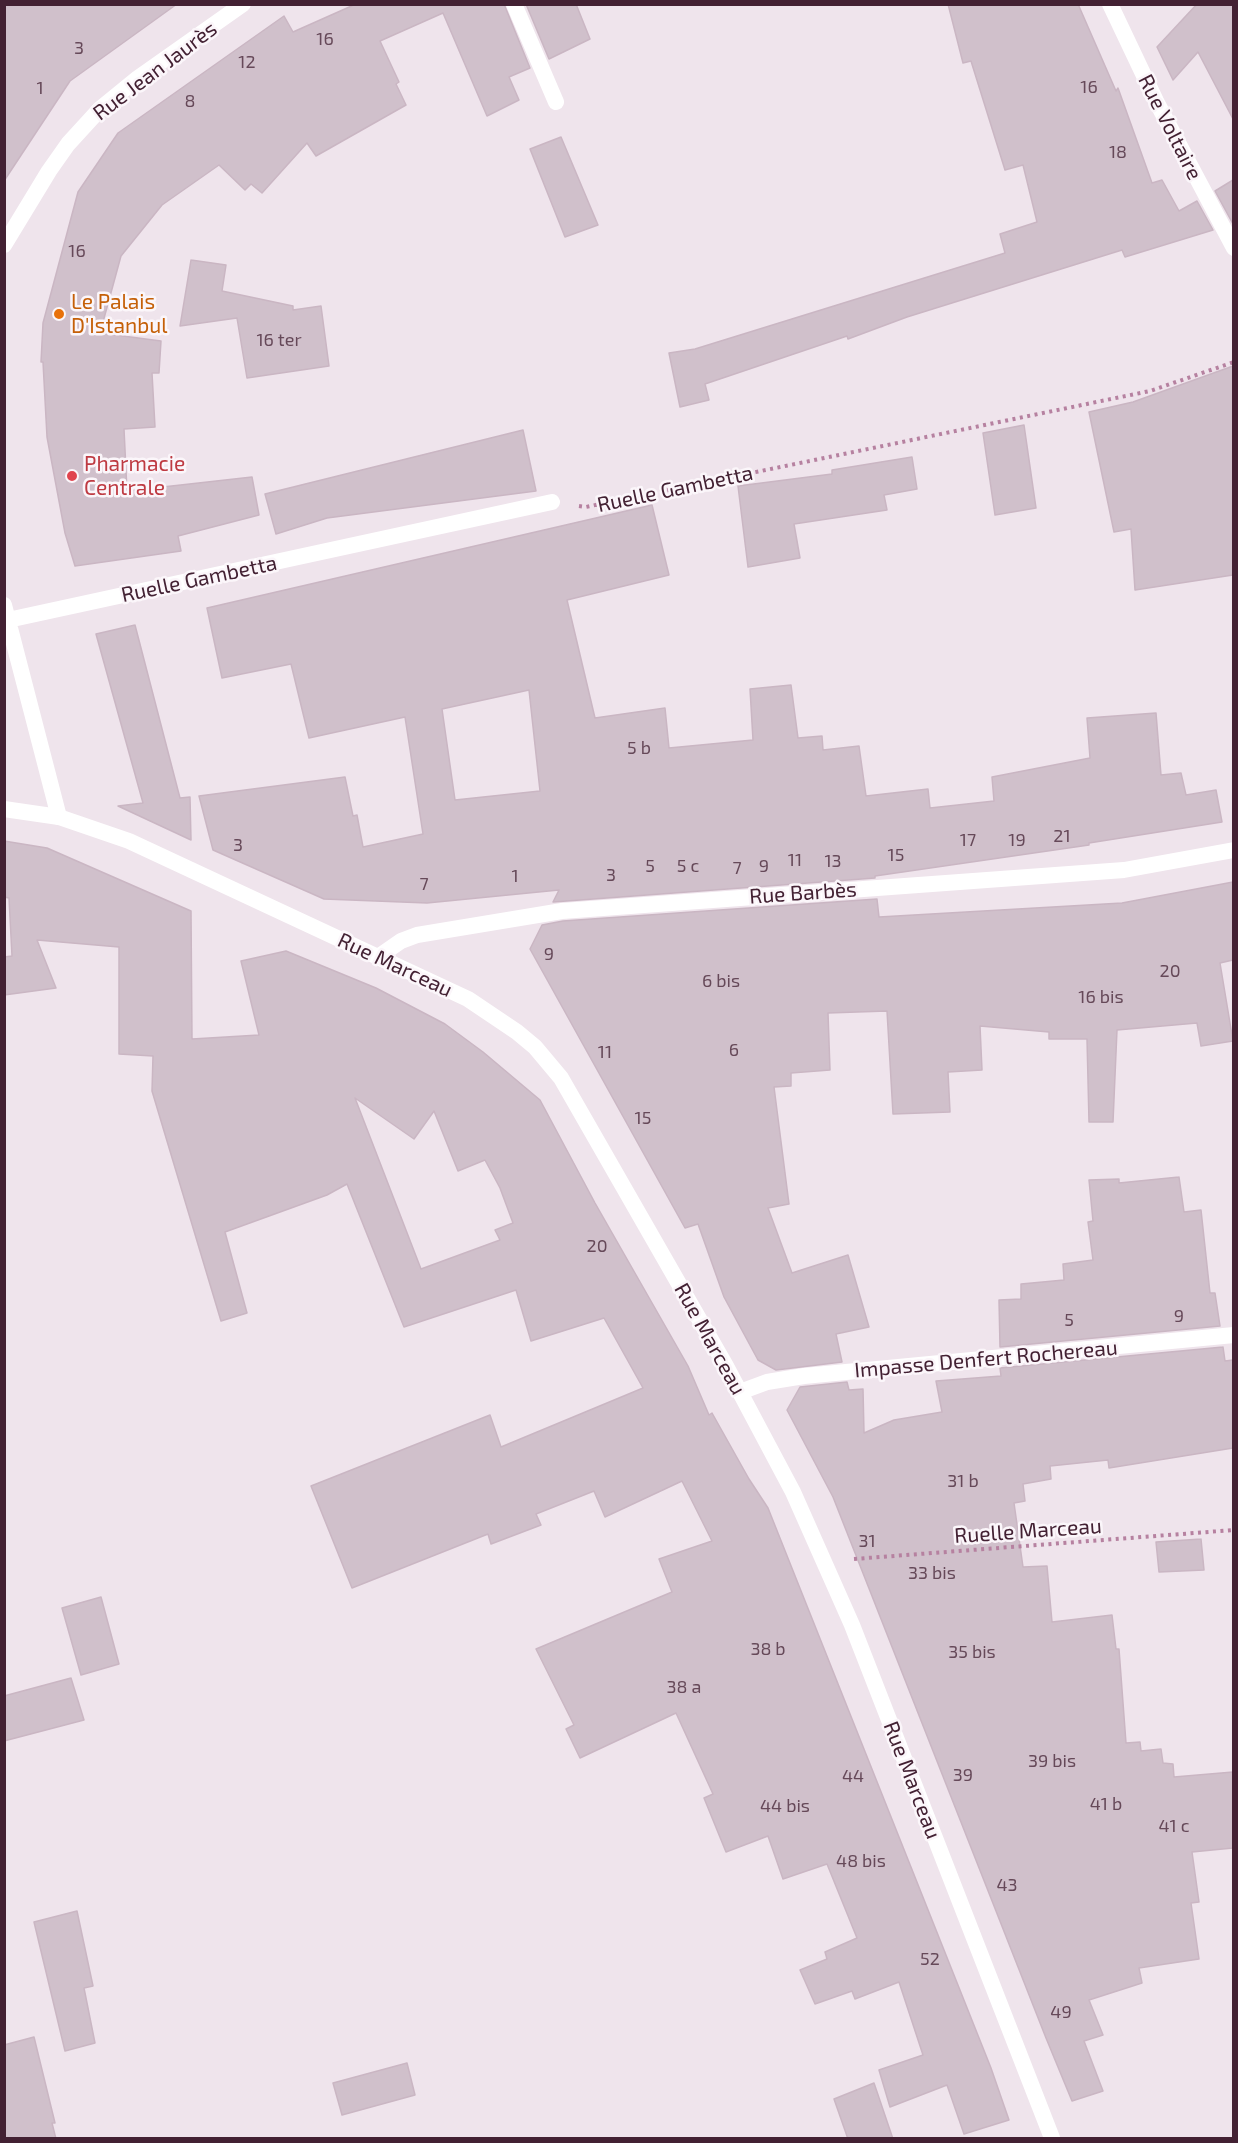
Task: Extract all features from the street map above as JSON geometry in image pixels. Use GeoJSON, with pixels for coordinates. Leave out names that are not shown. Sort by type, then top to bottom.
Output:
{"type":"FeatureCollection","features":[{"type":"Feature","properties":{"kind":"street","name":"Rue Jean Jaurès"},"geometry":{"type":"LineString","coordinates":[[4,245],[68,144],[100,109],[117,94],[243,4]]}},
{"type":"Feature","properties":{"kind":"street"},"geometry":{"type":"LineString","coordinates":[[514,4],[556,102]]}},
{"type":"Feature","properties":{"kind":"street","name":"Rue Voltaire"},"geometry":{"type":"LineString","coordinates":[[1110,4],[1156,101],[1233,248]]}},
{"type":"Feature","properties":{"kind":"street","name":"Ruelle Gambetta"},"geometry":{"type":"LineString","coordinates":[[6,612],[552,502]]}},
{"type":"Feature","properties":{"kind":"street"},"geometry":{"type":"LineString","coordinates":[[6,612],[59,817]]}},
{"type":"Feature","properties":{"kind":"street","name":"Rue Marceau"},"geometry":{"type":"LineString","coordinates":[[4,809],[59,817],[129,841],[378,957],[485,1009],[517,1032],[549,1063],[573,1096],[740,1392],[793,1492],[856,1636],[1052,2139]]}},
{"type":"Feature","properties":{"kind":"street","name":"Rue Barbès"},"geometry":{"type":"LineString","coordinates":[[378,957],[401,941],[417,935],[562,911],[1124,870],[1233,850]]}},
{"type":"Feature","properties":{"kind":"street","name":"Impasse Denfert Rochereau"},"geometry":{"type":"LineString","coordinates":[[740,1392],[767,1383],[804,1376],[1233,1335]]}},
{"type":"Feature","properties":{"kind":"path","name":"Ruelle Gambetta"},"geometry":{"type":"LineString","coordinates":[[552,502],[586,507],[633,498],[1150,391],[1233,362]]}},
{"type":"Feature","properties":{"kind":"path","name":"Ruelle Marceau"},"geometry":{"type":"LineString","coordinates":[[826,1564],[855,1559],[1233,1530]]}},
{"type":"Feature","properties":{"kind":"building"},"geometry":{"type":"Polygon","coordinates":[[[4,4],[177,4],[70,81],[4,181],[4,4]]]}},
{"type":"Feature","properties":{"kind":"building"},"geometry":{"type":"Polygon","coordinates":[[[356,4],[504,4],[530,68],[509,77],[519,100],[487,116],[443,13],[380,41],[399,82],[396,84],[406,105],[316,156],[307,143],[262,193],[251,184],[245,190],[219,165],[162,205],[121,256],[100,333],[161,341],[159,373],[152,373],[155,427],[124,429],[127,491],[252,477],[259,515],[178,536],[181,551],[75,566],[65,533],[47,437],[43,362],[41,362],[43,323],[78,192],[118,133],[284,16],[293,32],[356,4]]]}},
{"type":"Feature","properties":{"kind":"building"},"geometry":{"type":"Polygon","coordinates":[[[526,4],[576,4],[590,39],[549,59],[526,4]]]}},
{"type":"Feature","properties":{"kind":"building"},"geometry":{"type":"Polygon","coordinates":[[[948,4],[1078,4],[1116,91],[1118,88],[1152,183],[1162,180],[1179,211],[1197,201],[1213,230],[1125,257],[1122,250],[907,317],[848,339],[847,336],[705,384],[709,400],[680,407],[669,353],[695,349],[1005,253],[1000,234],[1037,222],[1023,165],[1005,170],[971,61],[963,63],[948,4]]]}},
{"type":"Feature","properties":{"kind":"building"},"geometry":{"type":"Polygon","coordinates":[[[1197,4],[1233,4],[1233,119],[1198,52],[1173,80],[1157,47],[1197,4]]]}},
{"type":"Feature","properties":{"kind":"building"},"geometry":{"type":"Polygon","coordinates":[[[561,137],[598,225],[565,237],[530,149],[561,137]]]}},
{"type":"Feature","properties":{"kind":"building"},"geometry":{"type":"Polygon","coordinates":[[[1233,180],[1233,224],[1215,191],[1233,180]]]}},
{"type":"Feature","properties":{"kind":"building"},"geometry":{"type":"Polygon","coordinates":[[[191,260],[226,265],[222,291],[293,306],[293,310],[321,306],[329,366],[247,378],[237,318],[180,326],[191,260]]]}},
{"type":"Feature","properties":{"kind":"building"},"geometry":{"type":"Polygon","coordinates":[[[1233,366],[1233,575],[1135,590],[1131,529],[1114,532],[1089,412],[1133,402],[1233,366]]]}},
{"type":"Feature","properties":{"kind":"building"},"geometry":{"type":"Polygon","coordinates":[[[1024,425],[1036,508],[995,515],[983,433],[1024,425]]]}},
{"type":"Feature","properties":{"kind":"building"},"geometry":{"type":"Polygon","coordinates":[[[523,430],[536,491],[327,518],[276,534],[265,494],[523,430]]]}},
{"type":"Feature","properties":{"kind":"building"},"geometry":{"type":"Polygon","coordinates":[[[912,457],[917,489],[884,495],[887,510],[794,524],[800,558],[748,567],[738,486],[832,474],[832,470],[912,457]]]}},
{"type":"Feature","properties":{"kind":"building"},"geometry":{"type":"Polygon","coordinates":[[[652,505],[669,575],[567,600],[595,718],[665,708],[669,748],[753,740],[750,689],[791,685],[798,738],[822,736],[823,750],[859,746],[866,796],[928,789],[930,808],[994,801],[992,777],[1090,758],[1087,718],[1156,713],[1161,775],[1181,773],[1186,795],[1216,790],[1222,822],[1089,843],[1089,845],[875,876],[875,878],[553,902],[559,890],[427,903],[324,899],[213,850],[199,796],[345,777],[353,816],[357,815],[363,847],[423,834],[405,717],[309,738],[291,664],[222,678],[207,608],[652,505]],[[529,690],[442,709],[455,800],[540,791],[529,690]]]}},
{"type":"Feature","properties":{"kind":"building"},"geometry":{"type":"Polygon","coordinates":[[[135,625],[180,798],[190,797],[191,840],[118,806],[143,803],[96,634],[135,625]]]}},
{"type":"Feature","properties":{"kind":"building"},"geometry":{"type":"Polygon","coordinates":[[[4,841],[47,848],[191,911],[192,1039],[259,1035],[241,961],[286,951],[376,988],[445,1024],[483,1052],[540,1100],[595,1203],[688,1366],[709,1415],[712,1413],[768,1508],[991,2068],[1009,2120],[964,2134],[947,2085],[890,2107],[879,2070],[923,2055],[899,1982],[855,1999],[852,1991],[815,2004],[800,1970],[827,1959],[825,1952],[857,1938],[827,1864],[783,1879],[768,1836],[726,1852],[704,1798],[713,1794],[676,1713],[580,1758],[566,1729],[574,1725],[536,1649],[672,1592],[659,1559],[712,1541],[682,1481],[605,1517],[594,1491],[536,1514],[541,1525],[491,1544],[488,1534],[352,1588],[311,1486],[490,1415],[501,1447],[643,1388],[604,1318],[531,1341],[516,1290],[404,1327],[347,1184],[327,1195],[225,1232],[247,1313],[221,1321],[152,1091],[153,1056],[119,1054],[119,947],[37,940],[56,988],[4,995],[4,957],[12,956],[9,898],[4,897],[4,841]],[[355,1098],[421,1269],[500,1240],[495,1230],[513,1223],[500,1188],[485,1160],[458,1171],[434,1111],[414,1139],[355,1098]]]}},
{"type":"Feature","properties":{"kind":"building"},"geometry":{"type":"Polygon","coordinates":[[[1233,882],[1233,960],[1220,963],[1233,1041],[1201,1046],[1197,1023],[1117,1030],[1113,1122],[1089,1122],[1087,1039],[1049,1039],[1049,1032],[980,1026],[982,1070],[948,1072],[950,1112],[893,1114],[887,1011],[828,1013],[830,1070],[791,1073],[791,1086],[774,1087],[789,1204],[768,1208],[792,1273],[848,1255],[869,1327],[836,1334],[842,1362],[776,1370],[758,1360],[724,1297],[698,1224],[685,1228],[530,949],[542,925],[563,921],[877,899],[879,917],[1122,903],[1233,882]]]}},
{"type":"Feature","properties":{"kind":"building"},"geometry":{"type":"Polygon","coordinates":[[[1179,1177],[1184,1212],[1201,1210],[1210,1293],[1215,1293],[1220,1326],[1000,1347],[999,1300],[1021,1299],[1021,1284],[1064,1280],[1063,1264],[1093,1260],[1088,1222],[1093,1221],[1089,1180],[1119,1179],[1119,1183],[1179,1177]]]}},
{"type":"Feature","properties":{"kind":"building"},"geometry":{"type":"Polygon","coordinates":[[[1223,1347],[1225,1361],[1233,1360],[1233,1448],[1109,1468],[1108,1460],[1050,1466],[1051,1479],[1023,1484],[1025,1501],[1014,1503],[1023,1567],[1047,1566],[1052,1622],[1112,1615],[1116,1649],[1119,1649],[1126,1743],[1140,1742],[1141,1751],[1161,1749],[1163,1763],[1173,1764],[1174,1777],[1233,1772],[1233,1848],[1192,1852],[1199,1902],[1191,1903],[1199,1959],[1139,1968],[1142,1983],[1089,2000],[1103,2035],[1084,2041],[1103,2091],[1072,2101],[833,1497],[787,1410],[800,1387],[847,1382],[849,1390],[863,1389],[864,1433],[894,1420],[942,1412],[936,1381],[1001,1376],[1000,1368],[1223,1347]]]}},
{"type":"Feature","properties":{"kind":"building"},"geometry":{"type":"Polygon","coordinates":[[[1201,1539],[1204,1570],[1159,1572],[1156,1542],[1201,1539]]]}},
{"type":"Feature","properties":{"kind":"building"},"geometry":{"type":"Polygon","coordinates":[[[101,1597],[119,1664],[81,1675],[62,1608],[101,1597]]]}},
{"type":"Feature","properties":{"kind":"building"},"geometry":{"type":"Polygon","coordinates":[[[71,1678],[84,1720],[4,1741],[4,1696],[71,1678]]]}},
{"type":"Feature","properties":{"kind":"building"},"geometry":{"type":"Polygon","coordinates":[[[77,1911],[93,1986],[84,1988],[95,2043],[65,2051],[34,1922],[77,1911]]]}},
{"type":"Feature","properties":{"kind":"building"},"geometry":{"type":"Polygon","coordinates":[[[34,2037],[55,2123],[52,2123],[56,2139],[4,2139],[4,2045],[34,2037]]]}},
{"type":"Feature","properties":{"kind":"building"},"geometry":{"type":"Polygon","coordinates":[[[407,2063],[415,2095],[342,2115],[333,2083],[407,2063]]]}},
{"type":"Feature","properties":{"kind":"building"},"geometry":{"type":"Polygon","coordinates":[[[874,2083],[893,2139],[848,2139],[834,2099],[874,2083]]]}},
{"type":"Feature","properties":{"kind":"place","name":"Le Palais D'Istanbul"},"geometry":{"type":"Point","coordinates":[59,314]}},
{"type":"Feature","properties":{"kind":"place","name":"Pharmacie Centrale"},"geometry":{"type":"Point","coordinates":[72,476]}}]}
